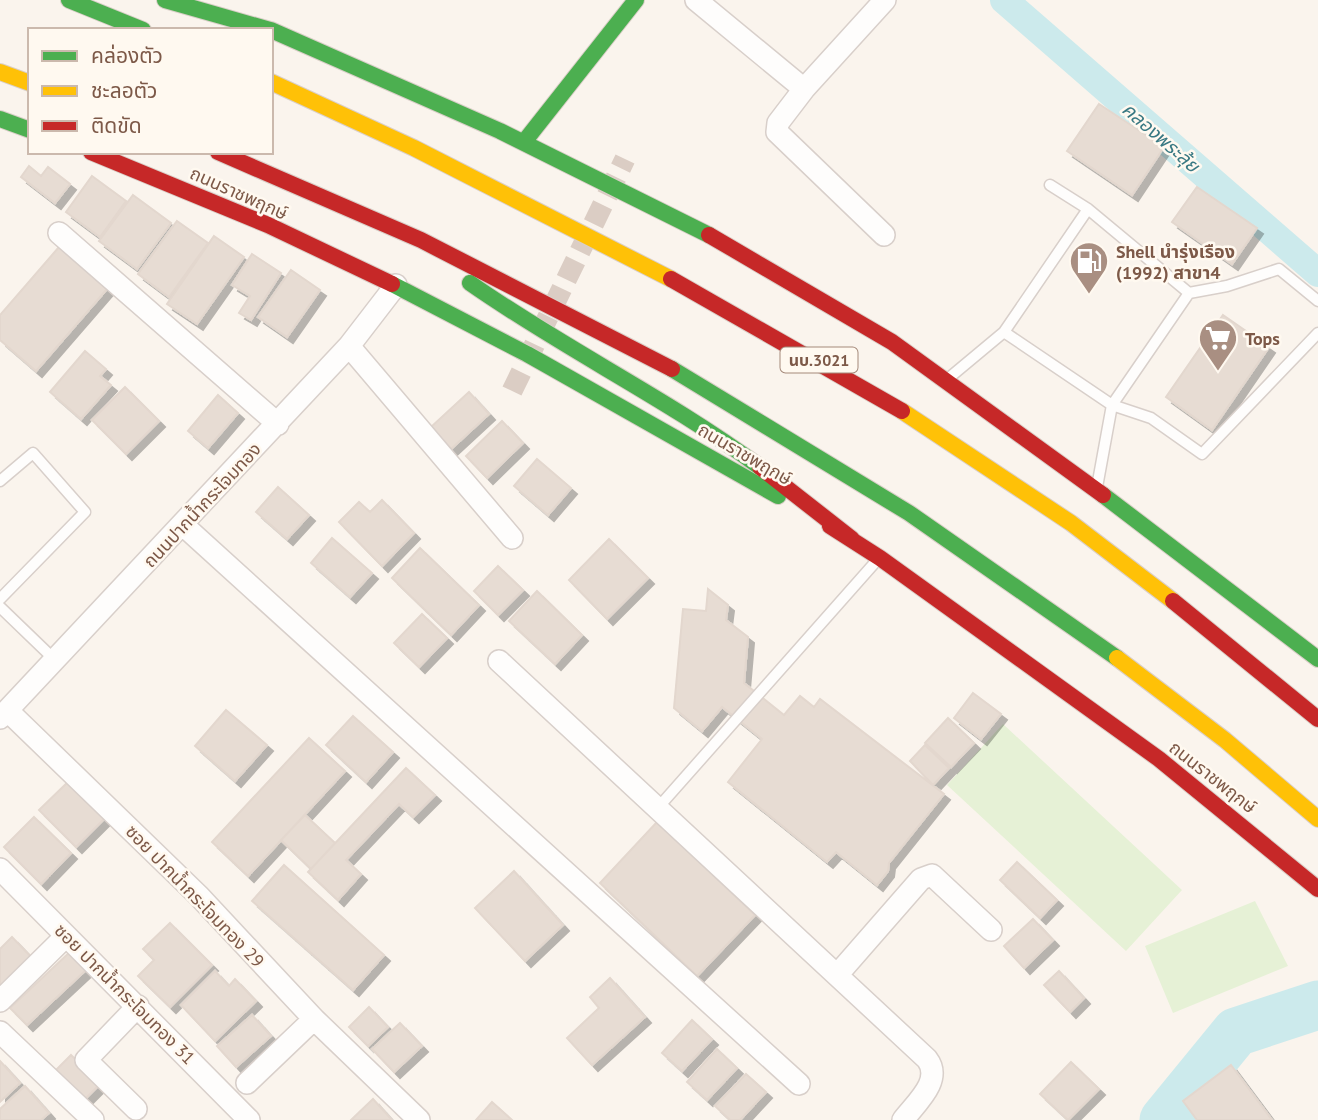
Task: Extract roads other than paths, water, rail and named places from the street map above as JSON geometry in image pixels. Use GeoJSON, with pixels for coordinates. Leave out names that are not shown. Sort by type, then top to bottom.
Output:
{"type":"FeatureCollection","features":[{"type":"Feature","properties":{"kind":"main road"},"geometry":{"type":"LineString","coordinates":[[69,0],[138,28]]}},
{"type":"Feature","properties":{"kind":"main road"},"geometry":{"type":"LineString","coordinates":[[165,0],[264,28]]}},
{"type":"Feature","properties":{"kind":"main road","name":"นบ.3021"},"geometry":{"type":"LineString","coordinates":[[197,0],[266,28]]}},
{"type":"Feature","properties":{"kind":"main road"},"geometry":{"type":"LineString","coordinates":[[524,142],[636,0]]}},
{"type":"Feature","properties":{"kind":"main road","name":"นบ.3021"},"geometry":{"type":"LineString","coordinates":[[273,31],[412,90],[524,142],[754,261],[947,379],[1318,659]]}},
{"type":"Feature","properties":{"kind":"main road"},"geometry":{"type":"LineString","coordinates":[[0,72],[28,82]]}},
{"type":"Feature","properties":{"kind":"main road","name":"นบ.3021"},"geometry":{"type":"LineString","coordinates":[[273,83],[477,178],[676,279],[817,359],[941,436],[1070,523],[1318,719]]}},
{"type":"Feature","properties":{"kind":"main road"},"geometry":{"type":"LineString","coordinates":[[0,119],[28,129]]}},
{"type":"Feature","properties":{"kind":"main road","name":"ถนนราชพฤกษ์"},"geometry":{"type":"LineString","coordinates":[[96,154],[149,174],[396,285],[606,394],[852,539],[1180,775],[1318,889]]}},
{"type":"Feature","properties":{"kind":"main road","name":"ถนนราชพฤกษ์"},"geometry":{"type":"LineString","coordinates":[[223,154],[421,240],[649,356],[809,448],[974,555],[1128,666],[1318,819]]}},
{"type":"Feature","properties":{"kind":"main road"},"geometry":{"type":"LineString","coordinates":[[421,240],[507,310],[712,433],[752,460],[852,539]]}},
{"type":"Feature","properties":{"kind":"street"},"geometry":{"type":"LineString","coordinates":[[696,0],[804,89]]}},
{"type":"Feature","properties":{"kind":"street"},"geometry":{"type":"LineString","coordinates":[[884,235],[776,132],[778,123],[804,89],[885,0]]}},
{"type":"Feature","properties":{"kind":"street"},"geometry":{"type":"LineString","coordinates":[[59,233],[278,424]]}},
{"type":"Feature","properties":{"kind":"street","name":"ถนนปากน้ำกระโจมทอง"},"geometry":{"type":"LineString","coordinates":[[4,714],[278,424],[349,346],[396,285]]}},
{"type":"Feature","properties":{"kind":"street"},"geometry":{"type":"LineString","coordinates":[[349,346],[512,538]]}},
{"type":"Feature","properties":{"kind":"street"},"geometry":{"type":"LineString","coordinates":[[183,525],[799,1084]]}},
{"type":"Feature","properties":{"kind":"street"},"geometry":{"type":"LineString","coordinates":[[499,661],[656,810],[838,974],[933,1067],[933,1080],[903,1120]]}},
{"type":"Feature","properties":{"kind":"street","name":"ซอย ปากน้ำกระโจมทอง 29"},"geometry":{"type":"LineString","coordinates":[[4,714],[198,895],[314,1019],[419,1120]]}},
{"type":"Feature","properties":{"kind":"street","name":"ซอย ปากน้ำกระโจมทอง 31"},"geometry":{"type":"LineString","coordinates":[[0,869],[249,1120]]}},
{"type":"Feature","properties":{"kind":"street"},"geometry":{"type":"LineString","coordinates":[[838,974],[921,879],[932,875],[991,930]]}},
{"type":"Feature","properties":{"kind":"street"},"geometry":{"type":"LineString","coordinates":[[0,1001],[66,936]]}},
{"type":"Feature","properties":{"kind":"street"},"geometry":{"type":"LineString","coordinates":[[136,1109],[86,1060],[138,1006]]}},
{"type":"Feature","properties":{"kind":"street"},"geometry":{"type":"LineString","coordinates":[[247,1083],[314,1019]]}},
{"type":"Feature","properties":{"kind":"street"},"geometry":{"type":"LineString","coordinates":[[0,1032],[93,1120]]}},
{"type":"Feature","properties":{"kind":"lane"},"geometry":{"type":"LineString","coordinates":[[1051,185],[1088,209],[1189,293]]}},
{"type":"Feature","properties":{"kind":"lane"},"geometry":{"type":"LineString","coordinates":[[947,379],[1004,332],[1088,209]]}},
{"type":"Feature","properties":{"kind":"lane"},"geometry":{"type":"LineString","coordinates":[[1096,489],[1112,405],[1189,293],[1227,286],[1279,269],[1318,301]]}},
{"type":"Feature","properties":{"kind":"lane"},"geometry":{"type":"LineString","coordinates":[[1004,332],[1112,405],[1151,418],[1202,454],[1318,333]]}},
{"type":"Feature","properties":{"kind":"lane"},"geometry":{"type":"LineString","coordinates":[[0,481],[33,453],[85,512],[0,599]]}},
{"type":"Feature","properties":{"kind":"lane"},"geometry":{"type":"LineString","coordinates":[[656,810],[880,558]]}},
{"type":"Feature","properties":{"kind":"lane"},"geometry":{"type":"LineString","coordinates":[[0,607],[56,661]]}},
{"type":"Feature","properties":{"kind":"waterway","name":"คลองพระลุ้ย"},"geometry":{"type":"LineString","coordinates":[[1004,0],[1318,273]]}},
{"type":"Feature","properties":{"kind":"waterway"},"geometry":{"type":"LineString","coordinates":[[1164,1120],[1236,1032],[1318,1005]]}},
{"type":"Feature","properties":{"kind":"tunnel"},"geometry":{"type":"LineString","coordinates":[[512,391],[625,159]]}},
{"type":"Feature","properties":{"kind":"place","name":"Shell นำรุ่งเรือง (1992) สาขา4"},"geometry":{"type":"Point","coordinates":[1089,295]}},
{"type":"Feature","properties":{"kind":"place","name":"Tops"},"geometry":{"type":"Point","coordinates":[1218,372]}}]}
